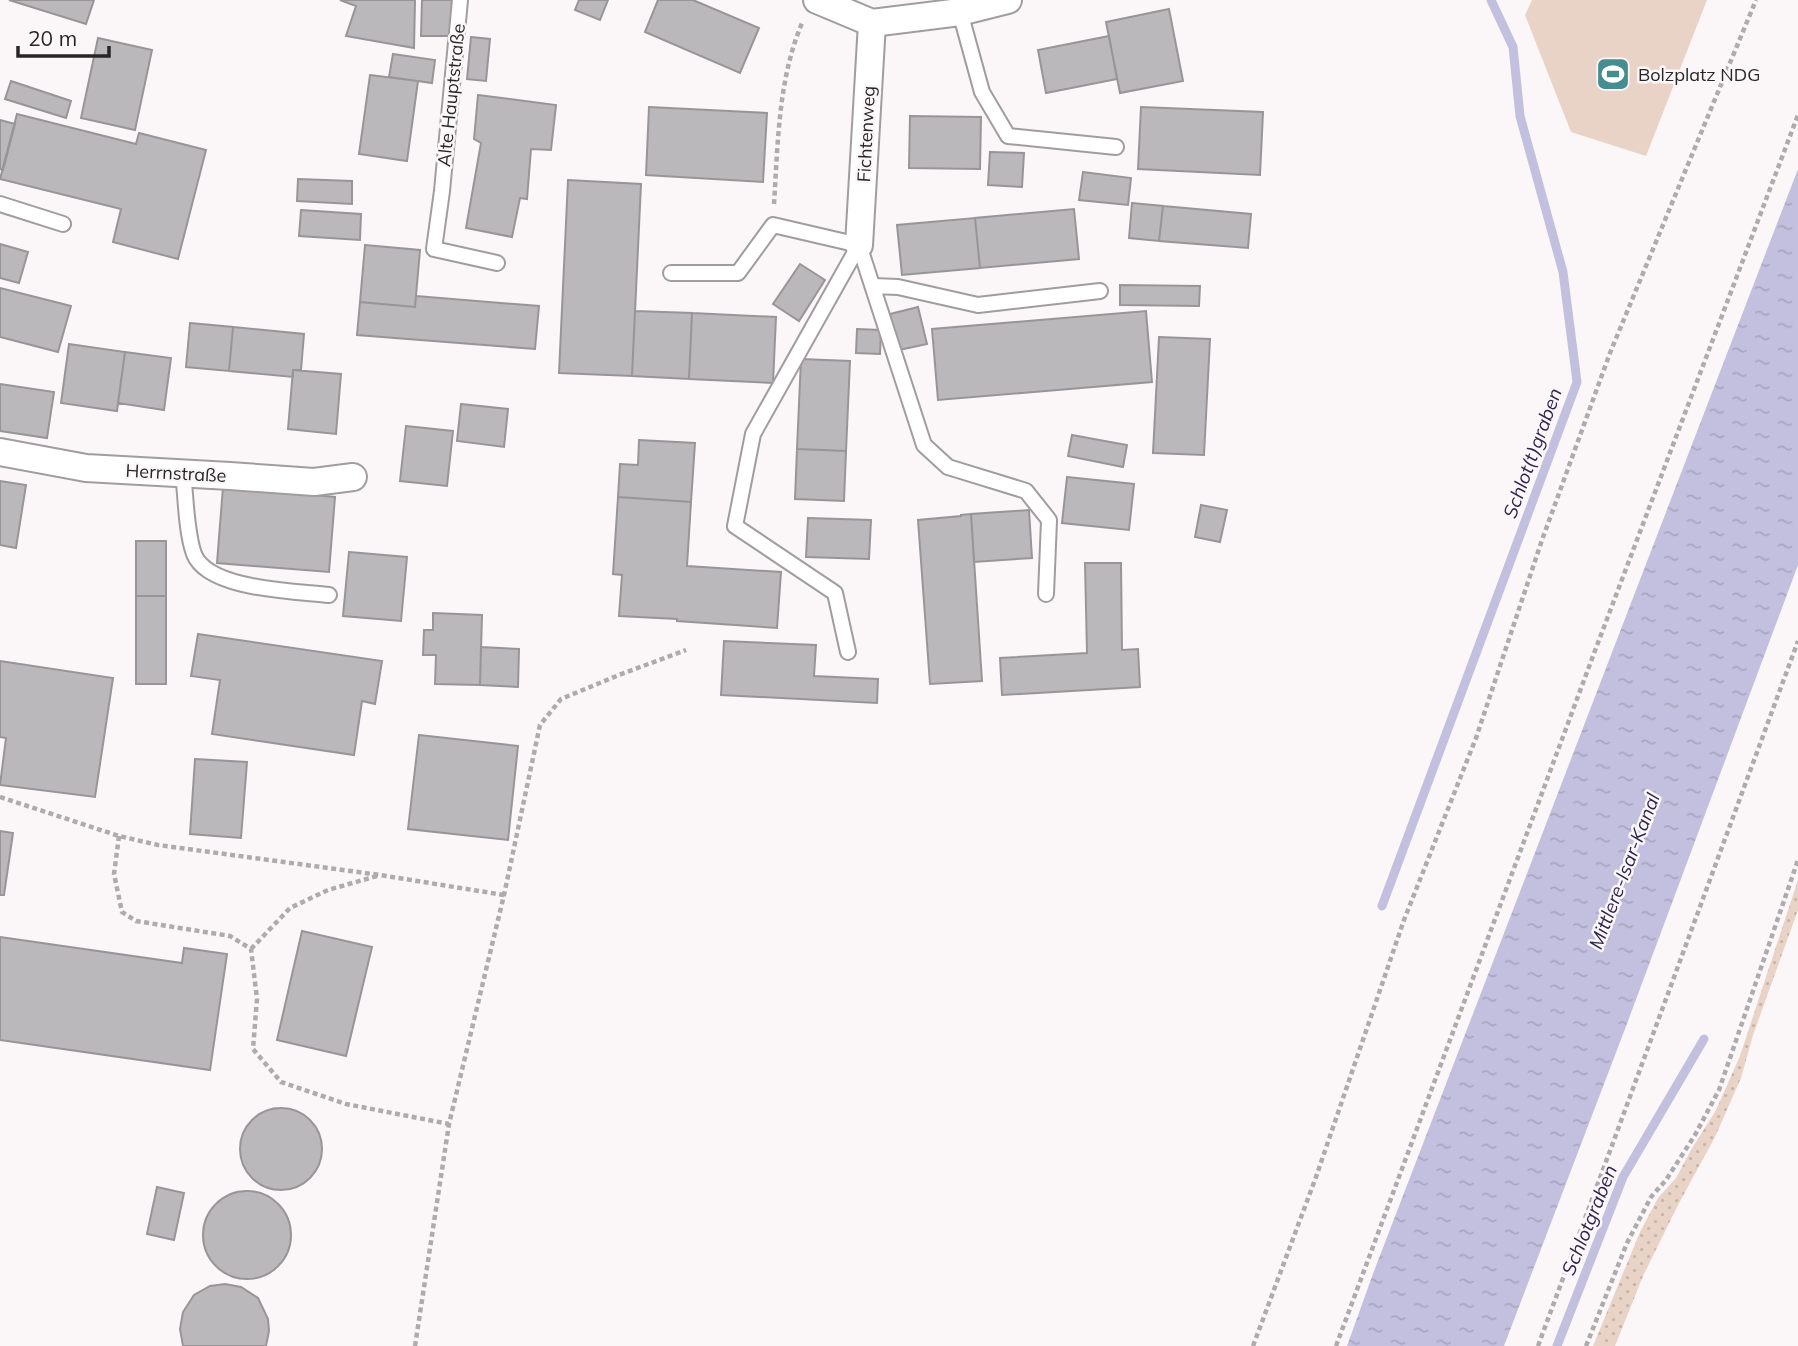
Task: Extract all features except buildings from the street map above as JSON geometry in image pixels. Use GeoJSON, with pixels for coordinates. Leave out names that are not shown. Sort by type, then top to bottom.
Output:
{"type":"FeatureCollection","features":[{"type":"Feature","properties":{"kind":"street"},"geometry":{"type":"LineString","coordinates":[[812,6],[872,23],[960,12],[1007,0]]}},
{"type":"Feature","properties":{"kind":"street","name":"Fichtenweg"},"geometry":{"type":"LineString","coordinates":[[859,245],[872,23]]}},
{"type":"Feature","properties":{"kind":"street","name":"Herrnstraße"},"geometry":{"type":"LineString","coordinates":[[0,452],[86,468],[314,482],[353,477]]}},
{"type":"Feature","properties":{"kind":"lane","name":"Alte Hauptstraße"},"geometry":{"type":"LineString","coordinates":[[460,0],[434,249],[497,263]]}},
{"type":"Feature","properties":{"kind":"lane"},"geometry":{"type":"LineString","coordinates":[[960,12],[982,92],[1008,136],[1116,147]]}},
{"type":"Feature","properties":{"kind":"lane"},"geometry":{"type":"LineString","coordinates":[[0,204],[63,224]]}},
{"type":"Feature","properties":{"kind":"lane"},"geometry":{"type":"LineString","coordinates":[[671,273],[738,273],[773,225],[859,245]]}},
{"type":"Feature","properties":{"kind":"lane","name":"Fichtenweg"},"geometry":{"type":"LineString","coordinates":[[859,245],[924,445],[948,467],[1026,491],[1049,520],[1046,594]]}},
{"type":"Feature","properties":{"kind":"lane","name":"Fichtenweg"},"geometry":{"type":"LineString","coordinates":[[848,652],[835,593],[735,526],[753,434],[859,245]]}},
{"type":"Feature","properties":{"kind":"lane"},"geometry":{"type":"LineString","coordinates":[[873,286],[898,287],[978,305],[1100,291]]}},
{"type":"Feature","properties":{"kind":"lane"},"geometry":{"type":"LineString","coordinates":[[183,473],[190,539],[195,556],[204,567],[220,578],[236,583],[329,596]]}},
{"type":"Feature","properties":{"kind":"path"},"geometry":{"type":"LineString","coordinates":[[1253,1346],[1316,1177],[1404,920],[1476,738],[1542,540],[1610,353],[1756,0]]}},
{"type":"Feature","properties":{"kind":"path"},"geometry":{"type":"LineString","coordinates":[[773,225],[779,111],[792,47],[812,6]]}},
{"type":"Feature","properties":{"kind":"path"},"geometry":{"type":"LineString","coordinates":[[1336,1346],[1798,115]]}},
{"type":"Feature","properties":{"kind":"path"},"geometry":{"type":"LineString","coordinates":[[1538,1346],[1798,641]]}},
{"type":"Feature","properties":{"kind":"path"},"geometry":{"type":"LineString","coordinates":[[415,1346],[449,1124],[505,895],[540,725],[561,699],[686,650]]}},
{"type":"Feature","properties":{"kind":"path"},"geometry":{"type":"LineString","coordinates":[[0,797],[158,845],[505,895]]}},
{"type":"Feature","properties":{"kind":"path"},"geometry":{"type":"LineString","coordinates":[[119,835],[114,874],[122,912],[136,921],[230,936],[251,949]]}},
{"type":"Feature","properties":{"kind":"path"},"geometry":{"type":"LineString","coordinates":[[1586,1346],[1627,1243],[1651,1197],[1666,1180],[1695,1135],[1719,1090],[1798,860]]}},
{"type":"Feature","properties":{"kind":"path"},"geometry":{"type":"LineString","coordinates":[[251,949],[290,908],[328,890],[380,875]]}},
{"type":"Feature","properties":{"kind":"path"},"geometry":{"type":"LineString","coordinates":[[251,949],[257,999],[253,1049],[281,1082],[346,1104],[449,1124]]}},
{"type":"Feature","properties":{"kind":"shaded area","name":"Bolzplatz NDG"},"geometry":{"type":"Polygon","coordinates":[[[1532,0],[1707,0],[1646,156],[1571,132],[1525,15],[1532,0]]]}},
{"type":"Feature","properties":{"kind":"shaded area"},"geometry":{"type":"Polygon","coordinates":[[[1798,880],[1798,910],[1753,1035],[1741,1078],[1715,1137],[1643,1276],[1615,1346],[1593,1346],[1640,1232],[1658,1198],[1676,1178],[1716,1110],[1740,1056],[1798,880]]]}},
{"type":"Feature","properties":{"kind":"water","name":"Mittlere-Isar-Kanal"},"geometry":{"type":"Polygon","coordinates":[[[1798,169],[1798,565],[1504,1346],[1347,1346],[1374,1271],[1798,169]]]}},
{"type":"Feature","properties":{"kind":"waterway","name":"Schlot(t)graben"},"geometry":{"type":"LineString","coordinates":[[1382,906],[1577,382],[1563,272],[1520,116],[1513,47],[1491,0]]}},
{"type":"Feature","properties":{"kind":"waterway","name":"Schlotgraben"},"geometry":{"type":"LineString","coordinates":[[1557,1346],[1623,1177],[1704,1039]]}},
{"type":"Feature","properties":{"kind":"place","name":"Bolzplatz NDG"},"geometry":{"type":"Point","coordinates":[1613,74]}}]}
